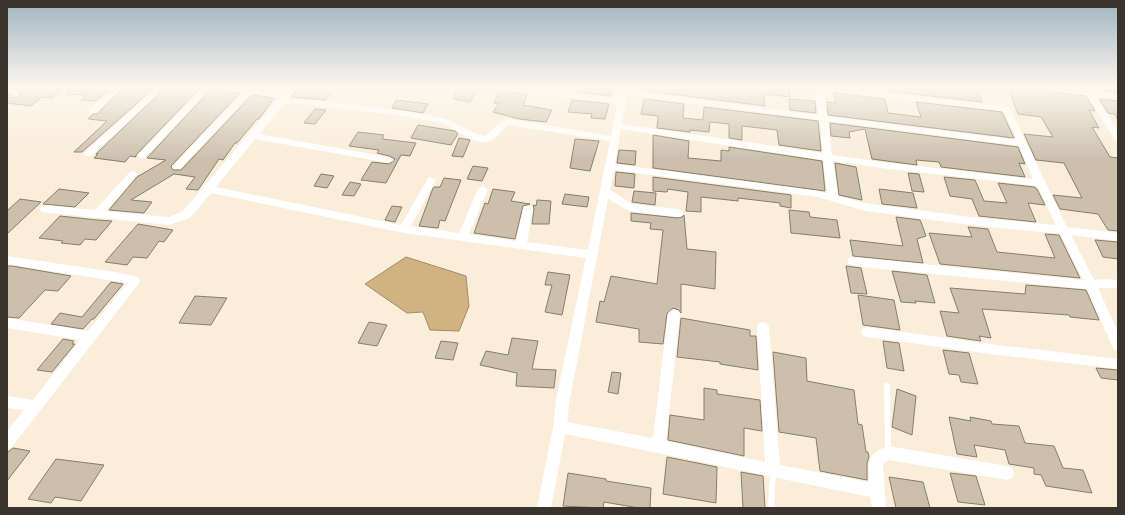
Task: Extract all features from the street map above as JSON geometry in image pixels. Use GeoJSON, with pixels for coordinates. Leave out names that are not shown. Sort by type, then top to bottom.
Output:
{"type":"FeatureCollection","features":[{"type":"Feature","properties":{"kind":"street"},"geometry":{"type":"LineString","coordinates":[[88,154],[135,111]]}},
{"type":"Feature","properties":{"kind":"street"},"geometry":{"type":"LineString","coordinates":[[142,156],[184,111]]}},
{"type":"Feature","properties":{"kind":"street"},"geometry":{"type":"LineString","coordinates":[[177,167],[229,111]]}},
{"type":"Feature","properties":{"kind":"street"},"geometry":{"type":"LineString","coordinates":[[45,209],[157,220],[178,219],[186,215],[210,189],[272,111]]}},
{"type":"Feature","properties":{"kind":"street"},"geometry":{"type":"LineString","coordinates":[[378,111],[445,121],[483,139],[488,138],[502,124],[509,122],[614,139]]}},
{"type":"Feature","properties":{"kind":"street"},"geometry":{"type":"LineString","coordinates":[[544,508],[560,428],[563,399],[620,111]]}},
{"type":"Feature","properties":{"kind":"street"},"geometry":{"type":"LineString","coordinates":[[767,111],[1023,144]]}},
{"type":"Feature","properties":{"kind":"street"},"geometry":{"type":"LineString","coordinates":[[822,111],[833,198]]}},
{"type":"Feature","properties":{"kind":"street"},"geometry":{"type":"LineString","coordinates":[[1007,111],[1040,183],[1091,285],[1118,346]]}},
{"type":"Feature","properties":{"kind":"street"},"geometry":{"type":"LineString","coordinates":[[1102,111],[1116,133]]}},
{"type":"Feature","properties":{"kind":"street"},"geometry":{"type":"LineString","coordinates":[[617,126],[888,166],[1040,183]]}},
{"type":"Feature","properties":{"kind":"street"},"geometry":{"type":"LineString","coordinates":[[252,136],[389,160]]}},
{"type":"Feature","properties":{"kind":"street"},"geometry":{"type":"LineString","coordinates":[[610,166],[796,190],[818,194],[865,207],[970,221],[1118,237]]}},
{"type":"Feature","properties":{"kind":"street"},"geometry":{"type":"LineString","coordinates":[[98,214],[133,174]]}},
{"type":"Feature","properties":{"kind":"street"},"geometry":{"type":"LineString","coordinates":[[404,229],[431,180]]}},
{"type":"Feature","properties":{"kind":"street"},"geometry":{"type":"LineString","coordinates":[[210,189],[404,229],[591,255]]}},
{"type":"Feature","properties":{"kind":"street"},"geometry":{"type":"LineString","coordinates":[[463,237],[483,190]]}},
{"type":"Feature","properties":{"kind":"street"},"geometry":{"type":"LineString","coordinates":[[604,191],[629,207],[642,210],[678,212]]}},
{"type":"Feature","properties":{"kind":"street"},"geometry":{"type":"LineString","coordinates":[[521,246],[528,209]]}},
{"type":"Feature","properties":{"kind":"street"},"geometry":{"type":"LineString","coordinates":[[7,260],[134,280],[124,296],[7,442]]}},
{"type":"Feature","properties":{"kind":"street"},"geometry":{"type":"LineString","coordinates":[[853,261],[1091,285],[1104,283],[1118,284]]}},
{"type":"Feature","properties":{"kind":"street"},"geometry":{"type":"LineString","coordinates":[[659,446],[674,314]]}},
{"type":"Feature","properties":{"kind":"street"},"geometry":{"type":"LineString","coordinates":[[7,323],[91,337]]}},
{"type":"Feature","properties":{"kind":"street"},"geometry":{"type":"LineString","coordinates":[[763,327],[773,471]]}},
{"type":"Feature","properties":{"kind":"street"},"geometry":{"type":"LineString","coordinates":[[867,332],[998,350],[1118,364]]}},
{"type":"Feature","properties":{"kind":"street"},"geometry":{"type":"LineString","coordinates":[[7,402],[35,406]]}},
{"type":"Feature","properties":{"kind":"street"},"geometry":{"type":"LineString","coordinates":[[560,428],[659,446],[773,471],[877,491]]}},
{"type":"Feature","properties":{"kind":"street"},"geometry":{"type":"LineString","coordinates":[[879,508],[876,460],[888,453],[1007,473]]}},
{"type":"Feature","properties":{"kind":"lane"},"geometry":{"type":"LineString","coordinates":[[887,386],[888,453]]}},
{"type":"Feature","properties":{"kind":"lane"},"geometry":{"type":"LineString","coordinates":[[771,508],[773,471]]}},
{"type":"Feature","properties":{"kind":"shaded area"},"geometry":{"type":"Polygon","coordinates":[[[406,257],[466,276],[469,306],[459,331],[430,330],[423,312],[407,313],[365,284],[406,257]]]}},
{"type":"Feature","properties":{"kind":"building"},"geometry":{"type":"Polygon","coordinates":[[[100,111],[128,111],[82,152],[74,152],[107,121],[88,119],[93,114],[97,114],[100,111]]]}},
{"type":"Feature","properties":{"kind":"building"},"geometry":{"type":"Polygon","coordinates":[[[141,111],[178,111],[136,155],[136,157],[130,156],[125,162],[94,158],[98,154],[96,154],[141,111]]]}},
{"type":"Feature","properties":{"kind":"building"},"geometry":{"type":"Polygon","coordinates":[[[191,111],[223,111],[171,166],[173,170],[181,170],[237,111],[265,111],[237,143],[235,143],[223,160],[219,159],[198,190],[186,189],[195,177],[174,174],[131,200],[152,202],[144,213],[109,210],[137,177],[166,160],[147,158],[191,111]]]}},
{"type":"Feature","properties":{"kind":"building"},"geometry":{"type":"Polygon","coordinates":[[[313,111],[325,111],[315,124],[304,123],[313,111]]]}},
{"type":"Feature","properties":{"kind":"building"},"geometry":{"type":"Polygon","coordinates":[[[411,111],[424,111],[423,113],[411,111]]]}},
{"type":"Feature","properties":{"kind":"building"},"geometry":{"type":"Polygon","coordinates":[[[551,111],[546,122],[519,119],[493,112],[551,111]]]}},
{"type":"Feature","properties":{"kind":"building"},"geometry":{"type":"Polygon","coordinates":[[[607,111],[605,119],[591,118],[592,114],[568,112],[607,111]]]}},
{"type":"Feature","properties":{"kind":"building"},"geometry":{"type":"Polygon","coordinates":[[[642,111],[683,111],[683,118],[703,120],[704,111],[737,111],[818,121],[821,151],[779,145],[777,130],[742,126],[742,140],[729,138],[729,124],[710,122],[709,132],[690,130],[690,132],[657,128],[658,116],[641,114],[642,111]]]}},
{"type":"Feature","properties":{"kind":"building"},"geometry":{"type":"Polygon","coordinates":[[[799,111],[816,111],[816,113],[799,111]]]}},
{"type":"Feature","properties":{"kind":"building"},"geometry":{"type":"Polygon","coordinates":[[[828,111],[888,111],[888,113],[921,117],[919,111],[1002,112],[1014,138],[828,115],[828,111]]]}},
{"type":"Feature","properties":{"kind":"building"},"geometry":{"type":"Polygon","coordinates":[[[1017,111],[1090,111],[1099,128],[1092,127],[1110,157],[1118,158],[1118,231],[1108,230],[1098,214],[1060,209],[1053,195],[1082,198],[1064,163],[1036,160],[1024,134],[1053,137],[1041,117],[1018,114],[1017,111]]]}},
{"type":"Feature","properties":{"kind":"building"},"geometry":{"type":"Polygon","coordinates":[[[1107,111],[1118,111],[1118,121],[1115,114],[1108,113],[1107,111]]]}},
{"type":"Feature","properties":{"kind":"building"},"geometry":{"type":"Polygon","coordinates":[[[830,123],[1018,147],[1025,164],[1019,163],[1025,177],[941,167],[939,162],[916,160],[917,165],[872,159],[865,129],[849,132],[850,138],[831,136],[830,123]]]}},
{"type":"Feature","properties":{"kind":"building"},"geometry":{"type":"Polygon","coordinates":[[[418,125],[455,131],[458,134],[451,145],[411,138],[418,125]]]}},
{"type":"Feature","properties":{"kind":"building"},"geometry":{"type":"Polygon","coordinates":[[[358,132],[384,135],[382,139],[416,143],[410,156],[401,155],[386,183],[361,180],[372,162],[389,164],[395,159],[377,153],[379,150],[349,146],[358,132]]]}},
{"type":"Feature","properties":{"kind":"building"},"geometry":{"type":"Polygon","coordinates":[[[653,135],[689,141],[688,158],[721,161],[721,150],[729,151],[729,147],[822,161],[825,191],[653,168],[653,135]]]}},
{"type":"Feature","properties":{"kind":"building"},"geometry":{"type":"Polygon","coordinates":[[[459,138],[470,140],[463,157],[452,156],[459,138]]]}},
{"type":"Feature","properties":{"kind":"building"},"geometry":{"type":"Polygon","coordinates":[[[575,139],[599,141],[590,171],[570,168],[575,139]]]}},
{"type":"Feature","properties":{"kind":"building"},"geometry":{"type":"Polygon","coordinates":[[[619,150],[636,151],[635,165],[617,163],[619,150]]]}},
{"type":"Feature","properties":{"kind":"building"},"geometry":{"type":"Polygon","coordinates":[[[835,163],[856,167],[862,200],[839,195],[835,163]]]}},
{"type":"Feature","properties":{"kind":"building"},"geometry":{"type":"Polygon","coordinates":[[[473,166],[488,168],[482,181],[467,179],[473,166]]]}},
{"type":"Feature","properties":{"kind":"building"},"geometry":{"type":"Polygon","coordinates":[[[616,172],[635,174],[634,188],[615,186],[616,172]]]}},
{"type":"Feature","properties":{"kind":"building"},"geometry":{"type":"Polygon","coordinates":[[[908,173],[919,174],[924,192],[912,191],[908,173]]]}},
{"type":"Feature","properties":{"kind":"building"},"geometry":{"type":"Polygon","coordinates":[[[321,174],[334,176],[327,188],[314,186],[321,174]]]}},
{"type":"Feature","properties":{"kind":"building"},"geometry":{"type":"Polygon","coordinates":[[[653,177],[791,195],[791,208],[780,206],[780,203],[738,198],[738,201],[701,197],[701,212],[686,211],[688,192],[668,189],[667,192],[653,191],[653,177]]]}},
{"type":"Feature","properties":{"kind":"building"},"geometry":{"type":"Polygon","coordinates":[[[944,177],[975,180],[984,201],[1007,203],[998,183],[1034,187],[1037,189],[1045,205],[1028,203],[1036,222],[979,216],[972,199],[950,196],[944,177]]]}},
{"type":"Feature","properties":{"kind":"building"},"geometry":{"type":"Polygon","coordinates":[[[444,178],[461,180],[445,221],[440,220],[438,228],[419,226],[433,188],[440,187],[444,178]]]}},
{"type":"Feature","properties":{"kind":"building"},"geometry":{"type":"Polygon","coordinates":[[[350,182],[361,184],[354,196],[342,195],[350,182]]]}},
{"type":"Feature","properties":{"kind":"building"},"geometry":{"type":"Polygon","coordinates":[[[59,189],[89,193],[75,207],[43,204],[59,189]]]}},
{"type":"Feature","properties":{"kind":"building"},"geometry":{"type":"Polygon","coordinates":[[[493,189],[515,192],[511,201],[530,204],[523,206],[515,239],[474,233],[485,203],[488,204],[493,189]]]}},
{"type":"Feature","properties":{"kind":"building"},"geometry":{"type":"Polygon","coordinates":[[[879,189],[913,193],[917,208],[882,204],[879,189]]]}},
{"type":"Feature","properties":{"kind":"building"},"geometry":{"type":"Polygon","coordinates":[[[634,191],[656,193],[655,205],[632,202],[634,191]]]}},
{"type":"Feature","properties":{"kind":"building"},"geometry":{"type":"Polygon","coordinates":[[[565,194],[589,197],[587,207],[562,204],[565,194]]]}},
{"type":"Feature","properties":{"kind":"building"},"geometry":{"type":"Polygon","coordinates":[[[20,199],[41,202],[7,234],[7,211],[20,199]]]}},
{"type":"Feature","properties":{"kind":"building"},"geometry":{"type":"Polygon","coordinates":[[[537,200],[551,201],[549,224],[532,224],[534,209],[533,205],[536,206],[537,200]]]}},
{"type":"Feature","properties":{"kind":"building"},"geometry":{"type":"Polygon","coordinates":[[[392,206],[402,207],[395,222],[385,220],[392,206]]]}},
{"type":"Feature","properties":{"kind":"building"},"geometry":{"type":"Polygon","coordinates":[[[789,210],[809,212],[810,217],[837,220],[840,238],[791,233],[789,210]]]}},
{"type":"Feature","properties":{"kind":"building"},"geometry":{"type":"Polygon","coordinates":[[[631,213],[678,218],[684,215],[687,249],[716,252],[715,289],[681,284],[681,313],[679,310],[673,308],[667,313],[663,344],[639,342],[639,329],[596,322],[600,301],[604,302],[611,276],[657,284],[663,230],[650,229],[651,223],[631,221],[631,213]]]}},
{"type":"Feature","properties":{"kind":"building"},"geometry":{"type":"Polygon","coordinates":[[[60,216],[112,221],[96,240],[85,239],[80,245],[61,243],[63,241],[39,238],[60,216]]]}},
{"type":"Feature","properties":{"kind":"building"},"geometry":{"type":"Polygon","coordinates":[[[896,217],[920,220],[926,236],[917,239],[923,263],[853,256],[850,240],[903,246],[896,217]]]}},
{"type":"Feature","properties":{"kind":"building"},"geometry":{"type":"Polygon","coordinates":[[[138,224],[173,230],[164,242],[159,241],[147,258],[133,257],[127,265],[105,262],[138,224]]]}},
{"type":"Feature","properties":{"kind":"building"},"geometry":{"type":"Polygon","coordinates":[[[968,227],[988,229],[997,252],[1055,258],[1045,234],[1059,235],[1080,278],[940,264],[929,233],[972,237],[968,227]]]}},
{"type":"Feature","properties":{"kind":"building"},"geometry":{"type":"Polygon","coordinates":[[[1095,240],[1118,242],[1118,259],[1103,257],[1095,240]]]}},
{"type":"Feature","properties":{"kind":"building"},"geometry":{"type":"Polygon","coordinates":[[[7,266],[71,276],[58,291],[45,290],[19,318],[7,317],[7,266]]]}},
{"type":"Feature","properties":{"kind":"building"},"geometry":{"type":"Polygon","coordinates":[[[846,266],[861,268],[867,294],[851,293],[846,266]]]}},
{"type":"Feature","properties":{"kind":"building"},"geometry":{"type":"Polygon","coordinates":[[[892,271],[927,275],[935,303],[915,301],[916,303],[901,302],[892,271]]]}},
{"type":"Feature","properties":{"kind":"building"},"geometry":{"type":"Polygon","coordinates":[[[548,272],[570,275],[562,315],[545,312],[552,285],[545,285],[548,272]]]}},
{"type":"Feature","properties":{"kind":"building"},"geometry":{"type":"Polygon","coordinates":[[[111,282],[123,284],[94,319],[92,319],[83,329],[51,324],[60,313],[82,317],[111,282]]]}},
{"type":"Feature","properties":{"kind":"building"},"geometry":{"type":"Polygon","coordinates":[[[1026,285],[1086,290],[1099,320],[1070,317],[1069,315],[982,309],[991,338],[979,336],[981,341],[947,336],[940,311],[959,313],[950,288],[1025,294],[1026,285]]]}},
{"type":"Feature","properties":{"kind":"building"},"geometry":{"type":"Polygon","coordinates":[[[858,295],[894,300],[900,330],[863,325],[858,295]]]}},
{"type":"Feature","properties":{"kind":"building"},"geometry":{"type":"Polygon","coordinates":[[[195,296],[227,298],[211,325],[179,323],[195,296]]]}},
{"type":"Feature","properties":{"kind":"building"},"geometry":{"type":"Polygon","coordinates":[[[681,318],[750,330],[750,336],[756,336],[758,370],[720,364],[720,362],[677,357],[681,318]]]}},
{"type":"Feature","properties":{"kind":"building"},"geometry":{"type":"Polygon","coordinates":[[[369,322],[387,325],[377,346],[358,343],[369,322]]]}},
{"type":"Feature","properties":{"kind":"building"},"geometry":{"type":"Polygon","coordinates":[[[512,338],[538,341],[532,369],[556,370],[554,388],[516,386],[517,373],[480,365],[486,351],[508,355],[512,338]]]}},
{"type":"Feature","properties":{"kind":"building"},"geometry":{"type":"Polygon","coordinates":[[[63,339],[74,341],[72,344],[75,344],[52,372],[37,370],[63,339]]]}},
{"type":"Feature","properties":{"kind":"building"},"geometry":{"type":"Polygon","coordinates":[[[441,341],[458,343],[453,360],[435,358],[441,341]]]}},
{"type":"Feature","properties":{"kind":"building"},"geometry":{"type":"Polygon","coordinates":[[[883,341],[899,343],[904,371],[887,368],[883,341]]]}},
{"type":"Feature","properties":{"kind":"building"},"geometry":{"type":"Polygon","coordinates":[[[943,350],[969,353],[978,384],[961,382],[959,375],[949,374],[943,350]]]}},
{"type":"Feature","properties":{"kind":"building"},"geometry":{"type":"Polygon","coordinates":[[[773,352],[806,358],[807,381],[854,390],[858,424],[862,425],[866,452],[868,452],[869,457],[867,463],[867,480],[820,471],[816,438],[779,432],[773,352]]]}},
{"type":"Feature","properties":{"kind":"building"},"geometry":{"type":"Polygon","coordinates":[[[1096,368],[1118,370],[1118,380],[1101,378],[1096,368]]]}},
{"type":"Feature","properties":{"kind":"building"},"geometry":{"type":"Polygon","coordinates":[[[612,372],[621,373],[618,394],[608,392],[612,372]]]}},
{"type":"Feature","properties":{"kind":"building"},"geometry":{"type":"Polygon","coordinates":[[[704,388],[717,390],[717,394],[760,400],[762,431],[744,428],[744,456],[668,440],[670,415],[704,420],[704,388]]]}},
{"type":"Feature","properties":{"kind":"building"},"geometry":{"type":"Polygon","coordinates":[[[897,389],[916,396],[912,435],[892,427],[897,389]]]}},
{"type":"Feature","properties":{"kind":"building"},"geometry":{"type":"Polygon","coordinates":[[[949,417],[971,421],[970,417],[991,421],[992,424],[1019,426],[1025,443],[1054,446],[1063,468],[1083,470],[1092,493],[1046,486],[1041,475],[1034,474],[1034,468],[1009,464],[1005,450],[974,445],[977,457],[957,454],[949,417]]]}},
{"type":"Feature","properties":{"kind":"building"},"geometry":{"type":"Polygon","coordinates":[[[13,448],[30,451],[7,481],[7,453],[13,448]]]}},
{"type":"Feature","properties":{"kind":"building"},"geometry":{"type":"Polygon","coordinates":[[[667,457],[717,467],[716,503],[663,494],[667,457]]]}},
{"type":"Feature","properties":{"kind":"building"},"geometry":{"type":"Polygon","coordinates":[[[56,459],[104,465],[81,501],[55,497],[51,503],[28,499],[56,459]]]}},
{"type":"Feature","properties":{"kind":"building"},"geometry":{"type":"Polygon","coordinates":[[[741,472],[763,476],[765,508],[743,508],[741,472]]]}},
{"type":"Feature","properties":{"kind":"building"},"geometry":{"type":"Polygon","coordinates":[[[568,473],[651,488],[650,508],[639,508],[604,502],[603,508],[563,506],[568,473]]]}},
{"type":"Feature","properties":{"kind":"building"},"geometry":{"type":"Polygon","coordinates":[[[950,473],[976,476],[985,505],[958,502],[950,473]]]}},
{"type":"Feature","properties":{"kind":"building"},"geometry":{"type":"Polygon","coordinates":[[[889,477],[923,482],[930,508],[896,508],[889,477]]]}}]}
